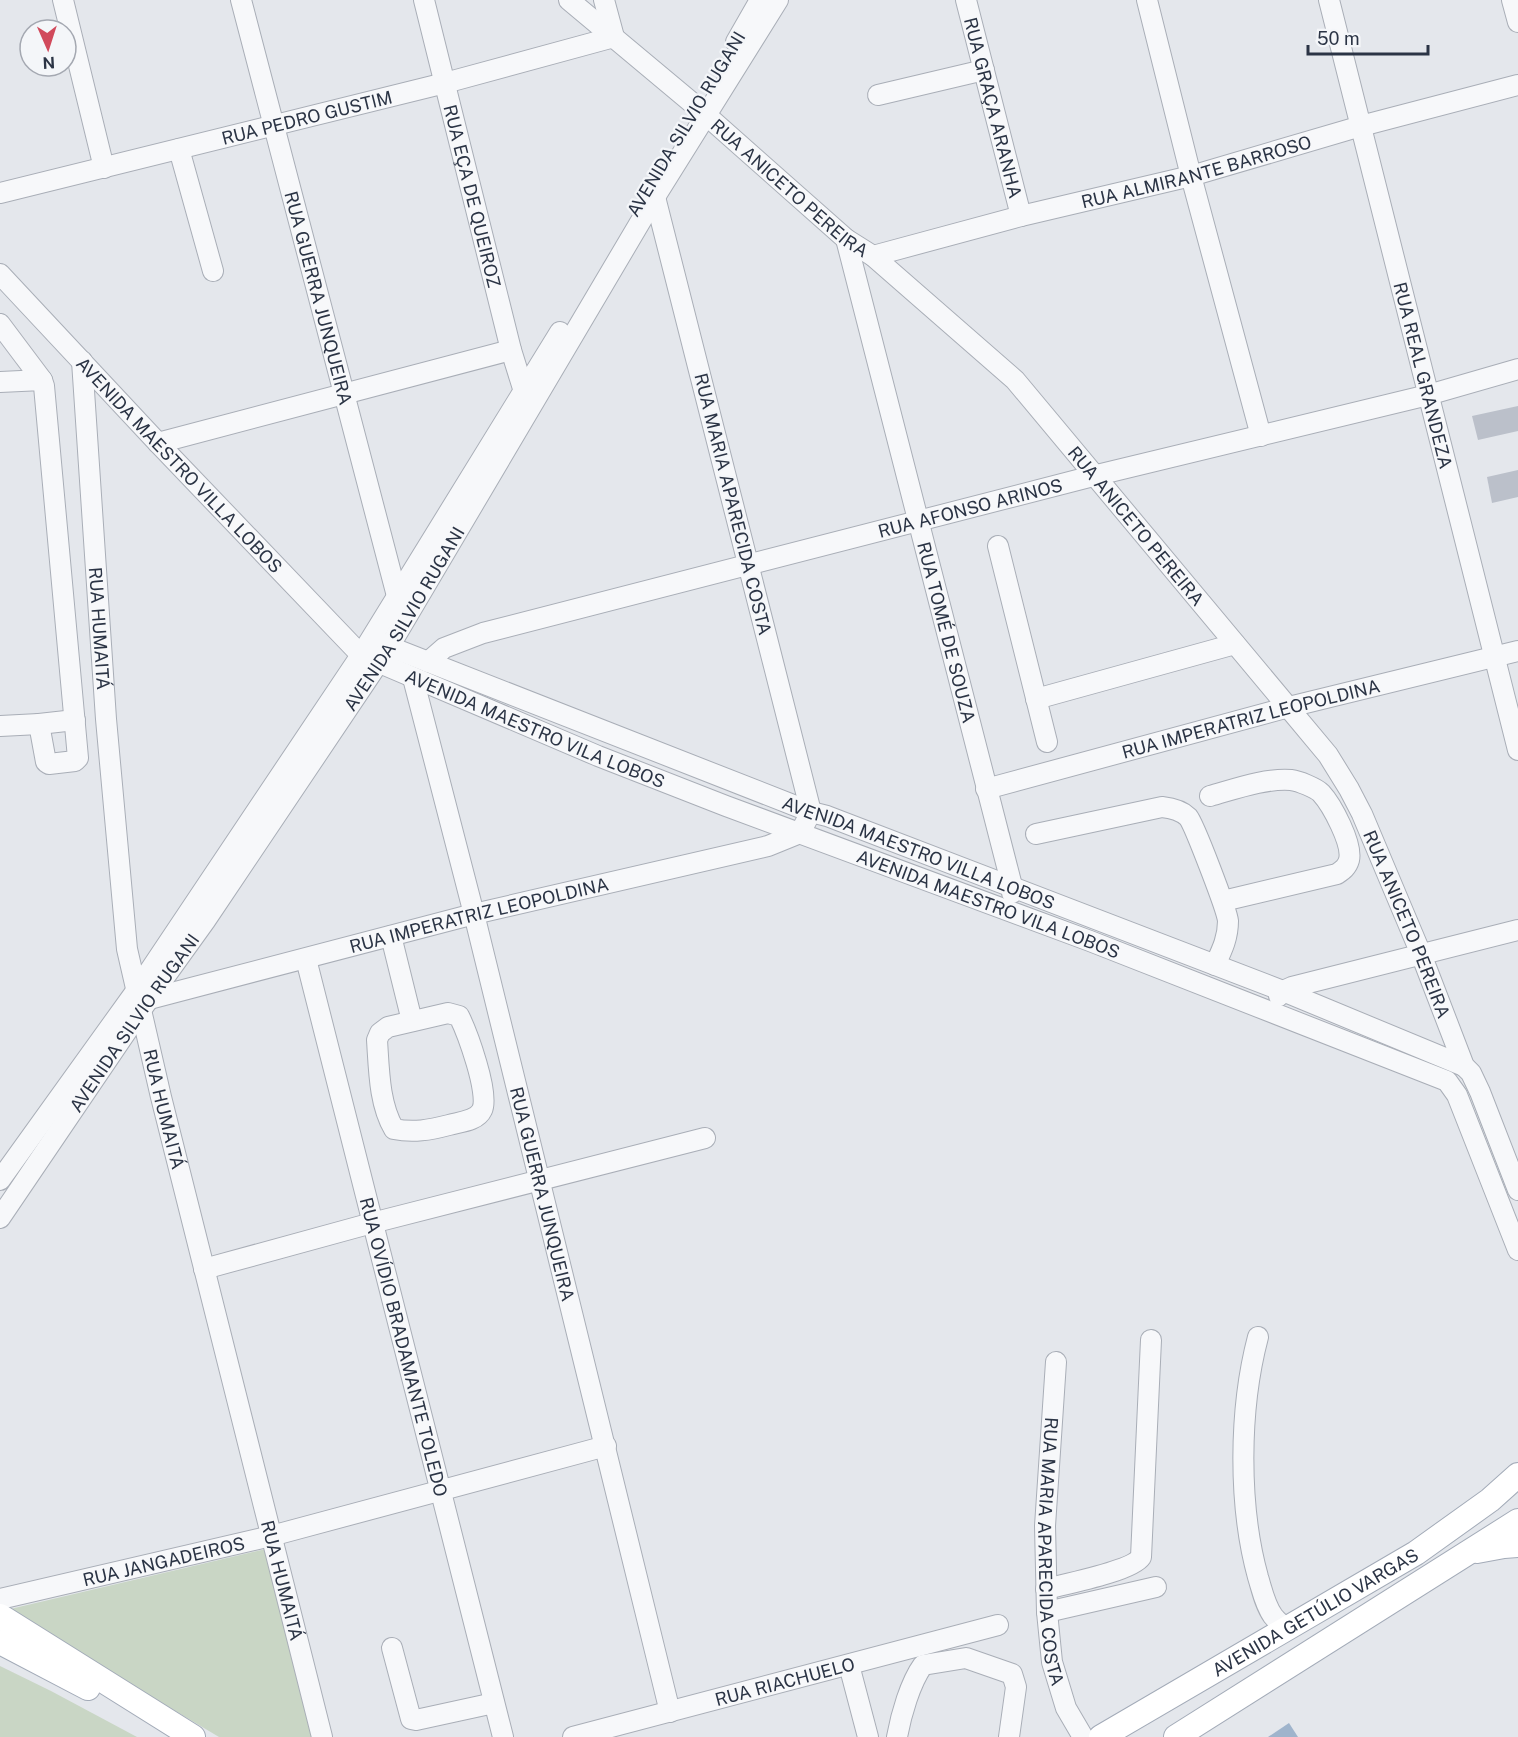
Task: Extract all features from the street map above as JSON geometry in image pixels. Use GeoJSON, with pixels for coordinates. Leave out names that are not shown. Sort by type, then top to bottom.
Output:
{"type":"FeatureCollection","features":[{"type":"Feature","properties":{"kind":"main road","name":"AVENIDA GETÚLIO VARGAS"},"geometry":{"type":"LineString","coordinates":[[1101,1737],[1416,1553],[1490,1500],[1518,1474]]}},
{"type":"Feature","properties":{"kind":"main road","name":"AVENIDA GETÚLIO VARGAS"},"geometry":{"type":"LineString","coordinates":[[1176,1737],[1518,1521]]}},
{"type":"Feature","properties":{"kind":"main road"},"geometry":{"type":"LineString","coordinates":[[1466,1553],[1518,1545]]}},
{"type":"Feature","properties":{"kind":"main road"},"geometry":{"type":"LineString","coordinates":[[0,1616],[194,1737]]}},
{"type":"Feature","properties":{"kind":"main road"},"geometry":{"type":"LineString","coordinates":[[1286,1629],[1293,1651],[1290,1667]]}},
{"type":"Feature","properties":{"kind":"main road"},"geometry":{"type":"LineString","coordinates":[[0,1642],[180,1737]]}},
{"type":"Feature","properties":{"kind":"street"},"geometry":{"type":"LineString","coordinates":[[63,0],[104,168]]}},
{"type":"Feature","properties":{"kind":"street","name":"RUA GUERRA JUNQUEIRA"},"geometry":{"type":"LineString","coordinates":[[241,0],[397,596]]}},
{"type":"Feature","properties":{"kind":"street","name":"RUA EÇA DE QUEIROZ"},"geometry":{"type":"LineString","coordinates":[[424,0],[511,350],[527,401]]}},
{"type":"Feature","properties":{"kind":"street","name":"RUA ANICETO PEREIRA"},"geometry":{"type":"LineString","coordinates":[[569,0],[702,112],[846,239],[873,256],[1015,380],[1328,755],[1362,814],[1421,954],[1464,1066],[1471,1073],[1480,1092],[1518,1190]]}},
{"type":"Feature","properties":{"kind":"street"},"geometry":{"type":"LineString","coordinates":[[604,0],[614,37]]}},
{"type":"Feature","properties":{"kind":"street","name":"AVENIDA SILVIO RUGANI"},"geometry":{"type":"LineString","coordinates":[[702,112],[760,0]]}},
{"type":"Feature","properties":{"kind":"street","name":"AVENIDA SILVIO RUGANI"},"geometry":{"type":"LineString","coordinates":[[0,1180],[205,921],[375,651],[651,193],[702,112],[778,0]]}},
{"type":"Feature","properties":{"kind":"street","name":"RUA GRAÇA ARANHA"},"geometry":{"type":"LineString","coordinates":[[966,0],[1021,216]]}},
{"type":"Feature","properties":{"kind":"street"},"geometry":{"type":"LineString","coordinates":[[1147,0],[1191,176],[1261,436]]}},
{"type":"Feature","properties":{"kind":"street","name":"RUA REAL GRANDEZA"},"geometry":{"type":"LineString","coordinates":[[1329,0],[1518,750]]}},
{"type":"Feature","properties":{"kind":"street"},"geometry":{"type":"LineString","coordinates":[[1512,0],[1518,22]]}},
{"type":"Feature","properties":{"kind":"street","name":"RUA PEDRO GUSTIM"},"geometry":{"type":"LineString","coordinates":[[0,193],[445,83],[614,37]]}},
{"type":"Feature","properties":{"kind":"street"},"geometry":{"type":"LineString","coordinates":[[878,95],[984,70]]}},
{"type":"Feature","properties":{"kind":"street","name":"RUA ALMIRANTE BARROSO"},"geometry":{"type":"LineString","coordinates":[[873,256],[1021,216],[1191,176],[1361,126],[1518,86]]}},
{"type":"Feature","properties":{"kind":"street"},"geometry":{"type":"LineString","coordinates":[[179,149],[213,271]]}},
{"type":"Feature","properties":{"kind":"street","name":"RUA MARIA APARECIDA COSTA"},"geometry":{"type":"LineString","coordinates":[[651,193],[811,812]]}},
{"type":"Feature","properties":{"kind":"street","name":"RUA TOMÉ DE SOUZA"},"geometry":{"type":"LineString","coordinates":[[846,239],[1012,886],[1012,912]]}},
{"type":"Feature","properties":{"kind":"street","name":"AVENIDA MAESTRO VILLA LOBOS"},"geometry":{"type":"LineString","coordinates":[[0,274],[158,443],[375,651],[428,662],[594,725],[811,812],[1012,886],[1283,991],[1464,1066]]}},
{"type":"Feature","properties":{"kind":"street"},"geometry":{"type":"LineString","coordinates":[[0,324],[42,380],[78,758],[75,761],[49,764],[46,762],[43,758],[39,724]]}},
{"type":"Feature","properties":{"kind":"street"},"geometry":{"type":"LineString","coordinates":[[158,443],[511,350]]}},
{"type":"Feature","properties":{"kind":"street","name":"RUA HUMAITÁ"},"geometry":{"type":"LineString","coordinates":[[82,361],[106,719],[127,949],[142,1000],[204,1269],[322,1737]]}},
{"type":"Feature","properties":{"kind":"street","name":"RUA AFONSO ARINOS"},"geometry":{"type":"LineString","coordinates":[[428,662],[444,648],[483,633],[1093,476],[1428,395],[1518,369]]}},
{"type":"Feature","properties":{"kind":"street"},"geometry":{"type":"LineString","coordinates":[[0,382],[42,380]]}},
{"type":"Feature","properties":{"kind":"street","name":"AVENIDA SILVIO RUGANI"},"geometry":{"type":"LineString","coordinates":[[375,651],[397,596],[527,401]]}},
{"type":"Feature","properties":{"kind":"street"},"geometry":{"type":"LineString","coordinates":[[998,546],[1047,742]]}},
{"type":"Feature","properties":{"kind":"street"},"geometry":{"type":"LineString","coordinates":[[1036,699],[1235,644]]}},
{"type":"Feature","properties":{"kind":"street","name":"AVENIDA MAESTRO VILA LOBOS"},"geometry":{"type":"LineString","coordinates":[[375,651],[413,678],[598,756],[1012,912],[1447,1081],[1457,1095],[1518,1250]]}},
{"type":"Feature","properties":{"kind":"street","name":"RUA IMPERATRIZ LEOPOLDINA"},"geometry":{"type":"LineString","coordinates":[[986,789],[1289,707],[1518,651]]}},
{"type":"Feature","properties":{"kind":"street","name":"RUA GUERRA JUNQUEIRA"},"geometry":{"type":"LineString","coordinates":[[413,678],[540,1179],[670,1712]]}},
{"type":"Feature","properties":{"kind":"street"},"geometry":{"type":"LineString","coordinates":[[0,726],[75,720]]}},
{"type":"Feature","properties":{"kind":"street"},"geometry":{"type":"LineString","coordinates":[[1210,796],[1259,783],[1293,780],[1319,791],[1333,810],[1348,846],[1349,858],[1345,868],[1337,874],[1223,901]]}},
{"type":"Feature","properties":{"kind":"street"},"geometry":{"type":"LineString","coordinates":[[1036,834],[1162,807],[1175,809],[1188,817],[1228,918],[1227,939],[1215,965]]}},
{"type":"Feature","properties":{"kind":"street"},"geometry":{"type":"LineString","coordinates":[[800,832],[811,812]]}},
{"type":"Feature","properties":{"kind":"street","name":"RUA IMPERATRIZ LEOPOLDINA"},"geometry":{"type":"LineString","coordinates":[[142,1000],[474,914],[768,846],[800,832]]}},
{"type":"Feature","properties":{"kind":"street"},"geometry":{"type":"LineString","coordinates":[[1267,1011],[1283,991],[1292,987],[1518,930]]}},
{"type":"Feature","properties":{"kind":"street"},"geometry":{"type":"LineString","coordinates":[[391,936],[412,1021]]}},
{"type":"Feature","properties":{"kind":"street","name":"RUA OVÍDIO BRADAMANTE TOLEDO"},"geometry":{"type":"LineString","coordinates":[[306,959],[503,1737]]}},
{"type":"Feature","properties":{"kind":"street","name":"AVENIDA SILVIO RUGANI"},"geometry":{"type":"LineString","coordinates":[[0,1218],[142,1000]]}},
{"type":"Feature","properties":{"kind":"street"},"geometry":{"type":"LineString","coordinates":[[448,1013],[459,1016],[468,1033],[480,1076],[484,1102],[482,1112],[472,1119],[409,1133],[394,1129],[387,1117],[377,1040],[380,1033],[388,1027],[412,1021],[448,1013]]}},
{"type":"Feature","properties":{"kind":"street"},"geometry":{"type":"LineString","coordinates":[[204,1269],[540,1179],[705,1138]]}},
{"type":"Feature","properties":{"kind":"street"},"geometry":{"type":"LineString","coordinates":[[1484,1162],[1504,1155]]}},
{"type":"Feature","properties":{"kind":"street"},"geometry":{"type":"LineString","coordinates":[[1258,1337],[1250,1368],[1244,1433],[1248,1527],[1264,1598],[1273,1616],[1286,1629]]}},
{"type":"Feature","properties":{"kind":"street"},"geometry":{"type":"LineString","coordinates":[[1046,1589],[1123,1569],[1138,1562],[1141,1557],[1151,1340]]}},
{"type":"Feature","properties":{"kind":"street","name":"RUA MARIA APARECIDA COSTA"},"geometry":{"type":"LineString","coordinates":[[1056,1362],[1045,1526],[1047,1612],[1052,1662],[1066,1708],[1083,1737]]}},
{"type":"Feature","properties":{"kind":"street","name":"RUA JANGADEIROS"},"geometry":{"type":"LineString","coordinates":[[0,1599],[272,1536],[606,1446]]}},
{"type":"Feature","properties":{"kind":"street"},"geometry":{"type":"LineString","coordinates":[[1047,1612],[1156,1587]]}},
{"type":"Feature","properties":{"kind":"street","name":"RUA RIACHUELO"},"geometry":{"type":"LineString","coordinates":[[573,1737],[998,1625]]}},
{"type":"Feature","properties":{"kind":"street"},"geometry":{"type":"LineString","coordinates":[[392,1648],[411,1719],[416,1720],[494,1703]]}},
{"type":"Feature","properties":{"kind":"street"},"geometry":{"type":"LineString","coordinates":[[897,1737],[900,1721],[918,1672],[923,1665],[966,1658],[1012,1674],[1016,1687],[1009,1737]]}},
{"type":"Feature","properties":{"kind":"street"},"geometry":{"type":"LineString","coordinates":[[849,1665],[868,1737]]}},
{"type":"Feature","properties":{"kind":"green space"},"geometry":{"type":"Polygon","coordinates":[[[266,1549],[313,1737],[219,1737],[6,1610],[266,1549]]]}},
{"type":"Feature","properties":{"kind":"green space"},"geometry":{"type":"Polygon","coordinates":[[[0,1666],[51,1691],[137,1737],[0,1737],[0,1666]]]}},
{"type":"Feature","properties":{"kind":"water"},"geometry":{"type":"Polygon","coordinates":[[[1289,1723],[1298,1737],[1268,1737],[1289,1723]]]}},
{"type":"Feature","properties":{"kind":"building"},"geometry":{"type":"Polygon","coordinates":[[[1518,406],[1518,431],[1478,440],[1472,416],[1518,406]]]}},
{"type":"Feature","properties":{"kind":"building"},"geometry":{"type":"Polygon","coordinates":[[[1518,470],[1518,497],[1492,503],[1487,477],[1518,470]]]}}]}
